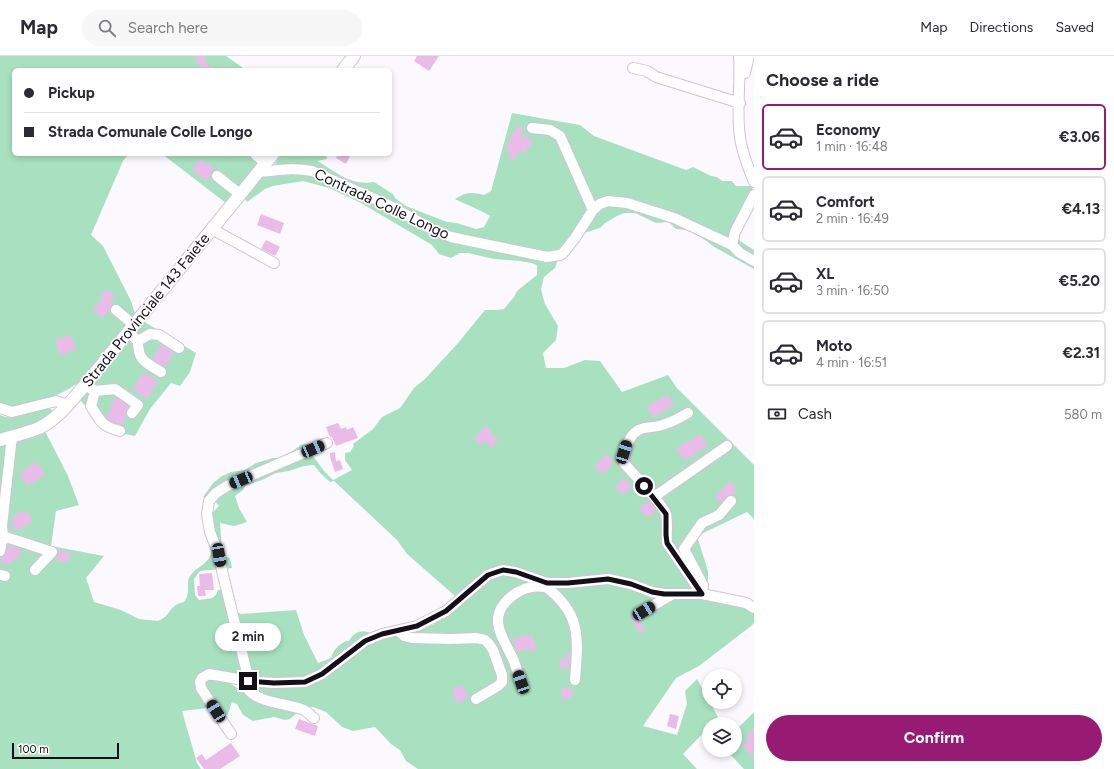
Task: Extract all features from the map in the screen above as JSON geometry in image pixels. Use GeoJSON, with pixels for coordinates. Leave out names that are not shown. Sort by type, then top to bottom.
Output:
{"type":"FeatureCollection","features":[{"type":"Feature","properties":{"kind":"main road"},"geometry":{"type":"LineString","coordinates":[[345,68],[354,56]]}},
{"type":"Feature","properties":{"kind":"main road","name":"Strada Provinciale 143 Faiete"},"geometry":{"type":"LineString","coordinates":[[0,440],[40,427],[47,423],[67,405],[90,388],[131,328],[266,163]]}},
{"type":"Feature","properties":{"kind":"street"},"geometry":{"type":"LineString","coordinates":[[739,56],[741,74],[740,136],[742,152],[754,182]]}},
{"type":"Feature","properties":{"kind":"street"},"geometry":{"type":"LineString","coordinates":[[741,74],[744,73],[749,56]]}},
{"type":"Feature","properties":{"kind":"street"},"geometry":{"type":"LineString","coordinates":[[633,68],[647,71],[656,77],[740,103]]}},
{"type":"Feature","properties":{"kind":"street"},"geometry":{"type":"LineString","coordinates":[[532,128],[550,130],[560,136],[593,210],[608,201],[627,203],[674,218],[732,245],[740,254],[754,261]]}},
{"type":"Feature","properties":{"kind":"street"},"geometry":{"type":"LineString","coordinates":[[257,156],[266,163]]}},
{"type":"Feature","properties":{"kind":"street","name":"Contrada Colle Longo"},"geometry":{"type":"LineString","coordinates":[[266,163],[266,173],[277,170],[312,171],[386,204],[432,229],[451,237],[547,257],[560,255],[563,253],[575,238],[593,210]]}},
{"type":"Feature","properties":{"kind":"street"},"geometry":{"type":"LineString","coordinates":[[217,176],[240,195]]}},
{"type":"Feature","properties":{"kind":"street"},"geometry":{"type":"LineString","coordinates":[[732,245],[735,232],[754,195]]}},
{"type":"Feature","properties":{"kind":"street"},"geometry":{"type":"LineString","coordinates":[[212,229],[274,263]]}},
{"type":"Feature","properties":{"kind":"street"},"geometry":{"type":"LineString","coordinates":[[116,310],[131,328],[138,341],[138,352],[143,360],[161,372]]}},
{"type":"Feature","properties":{"kind":"street"},"geometry":{"type":"LineString","coordinates":[[138,341],[150,334],[159,335],[179,348]]}},
{"type":"Feature","properties":{"kind":"street"},"geometry":{"type":"LineString","coordinates":[[120,431],[108,428],[102,424],[91,406],[90,388],[115,389],[138,405],[132,413]]}},
{"type":"Feature","properties":{"kind":"street"},"geometry":{"type":"LineString","coordinates":[[0,408],[12,412],[56,401],[67,405]]}},
{"type":"Feature","properties":{"kind":"street"},"geometry":{"type":"LineString","coordinates":[[688,413],[667,424],[642,428],[634,433],[628,441],[624,452],[624,463],[654,497],[666,514],[667,543],[702,594]]}},
{"type":"Feature","properties":{"kind":"street"},"geometry":{"type":"LineString","coordinates":[[0,551],[3,536],[2,526],[12,436]]}},
{"type":"Feature","properties":{"kind":"street"},"geometry":{"type":"LineString","coordinates":[[314,718],[305,710],[272,702],[250,693],[247,688],[248,681],[219,555],[210,532],[207,514],[209,502],[216,493],[227,486],[327,443]]}},
{"type":"Feature","properties":{"kind":"street"},"geometry":{"type":"LineString","coordinates":[[654,497],[727,446]]}},
{"type":"Feature","properties":{"kind":"street"},"geometry":{"type":"LineString","coordinates":[[702,594],[703,585],[684,549],[702,523],[719,515],[731,501]]}},
{"type":"Feature","properties":{"kind":"street"},"geometry":{"type":"LineString","coordinates":[[3,536],[52,552],[35,570]]}},
{"type":"Feature","properties":{"kind":"street"},"geometry":{"type":"LineString","coordinates":[[231,734],[202,688],[200,682],[202,678],[209,674],[248,681],[274,683],[305,682],[322,674],[365,641],[382,634],[417,626],[446,611],[488,575],[503,570],[516,572],[547,585],[564,603],[574,620],[577,647],[575,680]]}},
{"type":"Feature","properties":{"kind":"street"},"geometry":{"type":"LineString","coordinates":[[521,682],[514,661],[497,624],[500,611],[506,601],[516,593],[530,587],[537,585],[608,579],[631,584],[652,592],[702,594],[746,603],[754,608]]}},
{"type":"Feature","properties":{"kind":"street"},"geometry":{"type":"LineString","coordinates":[[644,611],[672,594]]}},
{"type":"Feature","properties":{"kind":"street"},"geometry":{"type":"LineString","coordinates":[[399,631],[404,636],[412,638],[477,638],[485,640],[489,644],[502,675],[502,682],[476,699]]}},
{"type":"Feature","properties":{"kind":"green space"},"geometry":{"type":"Polygon","coordinates":[[[0,56],[226,56],[243,68],[12,68],[12,156],[127,156],[123,161],[91,235],[103,246],[131,301],[136,316],[101,359],[78,383],[65,391],[42,401],[16,406],[0,405],[0,56]]]}},
{"type":"Feature","properties":{"kind":"green space"},"geometry":{"type":"Polygon","coordinates":[[[512,113],[580,125],[594,136],[686,170],[693,167],[711,176],[717,177],[722,181],[732,181],[736,186],[752,186],[749,201],[735,224],[731,236],[739,237],[740,241],[754,250],[754,269],[716,248],[699,236],[687,230],[676,229],[669,222],[656,223],[635,213],[624,213],[605,223],[600,228],[574,236],[561,251],[555,268],[544,277],[541,289],[545,304],[558,326],[556,340],[543,353],[546,368],[564,368],[585,360],[600,361],[622,392],[668,375],[677,388],[754,465],[754,519],[747,512],[697,536],[708,571],[708,592],[692,589],[668,591],[654,590],[634,581],[613,577],[550,580],[511,568],[502,568],[490,571],[455,596],[407,554],[397,540],[334,481],[330,482],[321,474],[314,465],[276,473],[245,486],[243,490],[235,496],[239,508],[247,522],[234,526],[220,523],[222,549],[226,557],[230,558],[232,568],[200,571],[194,579],[195,595],[199,600],[212,598],[216,595],[218,590],[223,589],[227,601],[226,605],[241,614],[296,610],[304,635],[318,663],[331,658],[333,652],[339,646],[346,641],[349,641],[358,632],[362,631],[370,633],[376,639],[390,636],[403,638],[407,632],[424,625],[433,625],[491,577],[503,575],[533,581],[538,589],[545,591],[556,586],[608,583],[622,584],[657,594],[661,598],[673,596],[692,596],[743,604],[754,611],[754,623],[699,666],[676,678],[643,726],[677,735],[687,704],[685,691],[697,679],[702,688],[702,709],[714,709],[718,717],[702,717],[702,734],[683,754],[697,769],[418,769],[406,761],[400,750],[391,744],[375,727],[353,731],[342,727],[326,712],[313,707],[303,708],[290,719],[285,720],[274,717],[253,721],[243,715],[237,704],[232,702],[228,714],[223,717],[216,707],[182,711],[197,763],[201,769],[0,769],[0,415],[13,417],[39,410],[51,409],[53,413],[43,421],[7,435],[9,444],[45,431],[68,476],[79,505],[56,511],[51,546],[104,556],[86,578],[94,602],[121,610],[139,619],[158,621],[166,616],[175,605],[184,602],[188,592],[189,578],[193,572],[207,561],[210,556],[215,541],[210,517],[219,506],[214,500],[203,497],[213,483],[222,476],[231,472],[245,470],[256,463],[273,458],[282,458],[301,445],[313,443],[313,456],[333,480],[352,470],[345,460],[345,453],[350,452],[354,446],[353,444],[373,429],[382,417],[400,408],[414,388],[425,379],[458,343],[485,310],[504,309],[517,291],[537,275],[537,265],[531,263],[494,259],[468,253],[460,253],[451,258],[439,254],[432,245],[361,203],[329,188],[303,181],[273,186],[265,189],[247,202],[245,199],[269,167],[273,167],[280,156],[326,156],[327,159],[317,161],[344,177],[358,182],[374,182],[393,194],[395,198],[406,206],[447,222],[457,223],[476,229],[484,227],[490,216],[455,199],[462,195],[472,193],[484,195],[491,191],[512,113]],[[211,673],[201,677],[198,681],[202,681],[206,677],[212,676],[225,680],[249,695],[254,687],[254,677],[211,673]]]}},
{"type":"Feature","properties":{"kind":"green space"},"geometry":{"type":"Polygon","coordinates":[[[165,156],[264,156],[226,203],[165,156]]]}},
{"type":"Feature","properties":{"kind":"green space"},"geometry":{"type":"Polygon","coordinates":[[[143,321],[196,353],[190,372],[180,386],[171,383],[150,409],[135,436],[108,431],[80,400],[143,321]]]}},
{"type":"Feature","properties":{"kind":"green space"},"geometry":{"type":"Polygon","coordinates":[[[754,712],[754,769],[744,769],[733,757],[742,757],[742,724],[754,712]]]}},
{"type":"Feature","properties":{"kind":"building"},"geometry":{"type":"Polygon","coordinates":[[[198,56],[204,56],[207,59],[205,62],[212,68],[203,68],[195,60],[198,56]]]}},
{"type":"Feature","properties":{"kind":"building"},"geometry":{"type":"Polygon","coordinates":[[[417,56],[439,56],[429,71],[414,61],[417,56]]]}},
{"type":"Feature","properties":{"kind":"building"},"geometry":{"type":"Polygon","coordinates":[[[517,126],[523,128],[521,135],[533,140],[530,148],[527,147],[525,153],[518,151],[515,160],[508,158],[510,152],[506,150],[513,131],[515,132],[517,126]]]}},
{"type":"Feature","properties":{"kind":"building"},"geometry":{"type":"Polygon","coordinates":[[[337,156],[350,156],[346,164],[336,158],[337,156]]]}},
{"type":"Feature","properties":{"kind":"building"},"geometry":{"type":"Polygon","coordinates":[[[200,159],[214,168],[207,181],[192,170],[200,159]]]}},
{"type":"Feature","properties":{"kind":"building"},"geometry":{"type":"Polygon","coordinates":[[[261,214],[284,223],[280,234],[257,225],[261,214]]]}},
{"type":"Feature","properties":{"kind":"building"},"geometry":{"type":"Polygon","coordinates":[[[266,240],[280,247],[275,256],[261,249],[266,240]]]}},
{"type":"Feature","properties":{"kind":"building"},"geometry":{"type":"Polygon","coordinates":[[[107,289],[115,297],[111,302],[113,304],[110,310],[102,318],[92,309],[103,299],[100,296],[107,289]]]}},
{"type":"Feature","properties":{"kind":"building"},"geometry":{"type":"Polygon","coordinates":[[[71,335],[76,350],[60,355],[55,340],[71,335]]]}},
{"type":"Feature","properties":{"kind":"building"},"geometry":{"type":"Polygon","coordinates":[[[161,344],[174,352],[165,367],[152,359],[161,344]]]}},
{"type":"Feature","properties":{"kind":"building"},"geometry":{"type":"Polygon","coordinates":[[[145,372],[158,382],[147,399],[133,389],[141,375],[143,376],[145,372]]]}},
{"type":"Feature","properties":{"kind":"building"},"geometry":{"type":"Polygon","coordinates":[[[668,395],[674,406],[653,417],[646,406],[668,395]]]}},
{"type":"Feature","properties":{"kind":"building"},"geometry":{"type":"Polygon","coordinates":[[[116,397],[129,407],[122,425],[106,417],[112,408],[109,407],[116,397]]]}},
{"type":"Feature","properties":{"kind":"building"},"geometry":{"type":"Polygon","coordinates":[[[338,423],[341,429],[346,427],[347,430],[353,427],[358,438],[336,446],[326,427],[338,423]]]}},
{"type":"Feature","properties":{"kind":"building"},"geometry":{"type":"Polygon","coordinates":[[[485,426],[492,431],[490,434],[498,440],[493,448],[484,441],[481,445],[474,439],[485,426]]]}},
{"type":"Feature","properties":{"kind":"building"},"geometry":{"type":"Polygon","coordinates":[[[700,434],[708,445],[685,460],[676,449],[700,434]]]}},
{"type":"Feature","properties":{"kind":"building"},"geometry":{"type":"Polygon","coordinates":[[[335,452],[336,461],[340,460],[343,469],[335,472],[330,453],[335,452]]]}},
{"type":"Feature","properties":{"kind":"building"},"geometry":{"type":"Polygon","coordinates":[[[606,454],[614,462],[603,474],[594,467],[606,454]]]}},
{"type":"Feature","properties":{"kind":"building"},"geometry":{"type":"Polygon","coordinates":[[[37,462],[45,475],[27,486],[19,473],[37,462]]]}},
{"type":"Feature","properties":{"kind":"building"},"geometry":{"type":"Polygon","coordinates":[[[623,478],[632,486],[624,495],[615,487],[623,478]]]}},
{"type":"Feature","properties":{"kind":"building"},"geometry":{"type":"Polygon","coordinates":[[[729,481],[737,489],[732,495],[726,497],[721,503],[715,498],[729,481]]]}},
{"type":"Feature","properties":{"kind":"building"},"geometry":{"type":"Polygon","coordinates":[[[648,500],[656,510],[648,518],[639,509],[648,500]]]}},
{"type":"Feature","properties":{"kind":"building"},"geometry":{"type":"Polygon","coordinates":[[[18,512],[31,514],[30,525],[26,524],[25,526],[22,526],[21,529],[12,529],[14,516],[18,512]]]}},
{"type":"Feature","properties":{"kind":"building"},"geometry":{"type":"Polygon","coordinates":[[[8,546],[21,549],[19,559],[16,558],[12,560],[11,564],[1,563],[2,557],[6,553],[8,546]]]}},
{"type":"Feature","properties":{"kind":"building"},"geometry":{"type":"Polygon","coordinates":[[[58,551],[70,552],[69,562],[56,561],[58,551]]]}},
{"type":"Feature","properties":{"kind":"building"},"geometry":{"type":"Polygon","coordinates":[[[212,573],[214,590],[205,590],[206,596],[198,596],[197,586],[200,586],[199,574],[212,573]]]}},
{"type":"Feature","properties":{"kind":"building"},"geometry":{"type":"Polygon","coordinates":[[[635,613],[645,630],[639,633],[630,615],[635,613]]]}},
{"type":"Feature","properties":{"kind":"building"},"geometry":{"type":"Polygon","coordinates":[[[527,634],[527,637],[533,635],[536,651],[531,652],[530,649],[516,651],[513,639],[527,634]]]}},
{"type":"Feature","properties":{"kind":"building"},"geometry":{"type":"Polygon","coordinates":[[[567,652],[570,652],[569,669],[568,667],[561,669],[559,660],[567,658],[567,652]]]}},
{"type":"Feature","properties":{"kind":"building"},"geometry":{"type":"Polygon","coordinates":[[[463,685],[468,697],[463,699],[464,701],[457,704],[452,689],[463,685]]]}},
{"type":"Feature","properties":{"kind":"building"},"geometry":{"type":"Polygon","coordinates":[[[569,687],[575,694],[571,694],[572,698],[562,700],[561,689],[569,687]]]}},
{"type":"Feature","properties":{"kind":"building"},"geometry":{"type":"Polygon","coordinates":[[[670,714],[679,716],[676,729],[667,726],[670,714]]]}},
{"type":"Feature","properties":{"kind":"building"},"geometry":{"type":"Polygon","coordinates":[[[299,719],[318,726],[315,736],[295,729],[299,719]]]}},
{"type":"Feature","properties":{"kind":"building"},"geometry":{"type":"Polygon","coordinates":[[[754,728],[754,752],[750,755],[743,745],[749,739],[746,736],[754,728]]]}},
{"type":"Feature","properties":{"kind":"building"},"geometry":{"type":"Polygon","coordinates":[[[231,743],[240,756],[220,769],[204,769],[196,758],[202,754],[206,760],[231,743]]]}},
{"type":"Feature","properties":{"kind":"route"},"geometry":{"type":"LineString","coordinates":[[248,681],[274,683],[305,682],[322,674],[365,641],[382,634],[417,626],[446,611],[488,575],[503,570],[516,572],[547,583],[568,583],[608,579],[664,594],[702,594],[667,543],[666,514],[644,486]]}}]}
